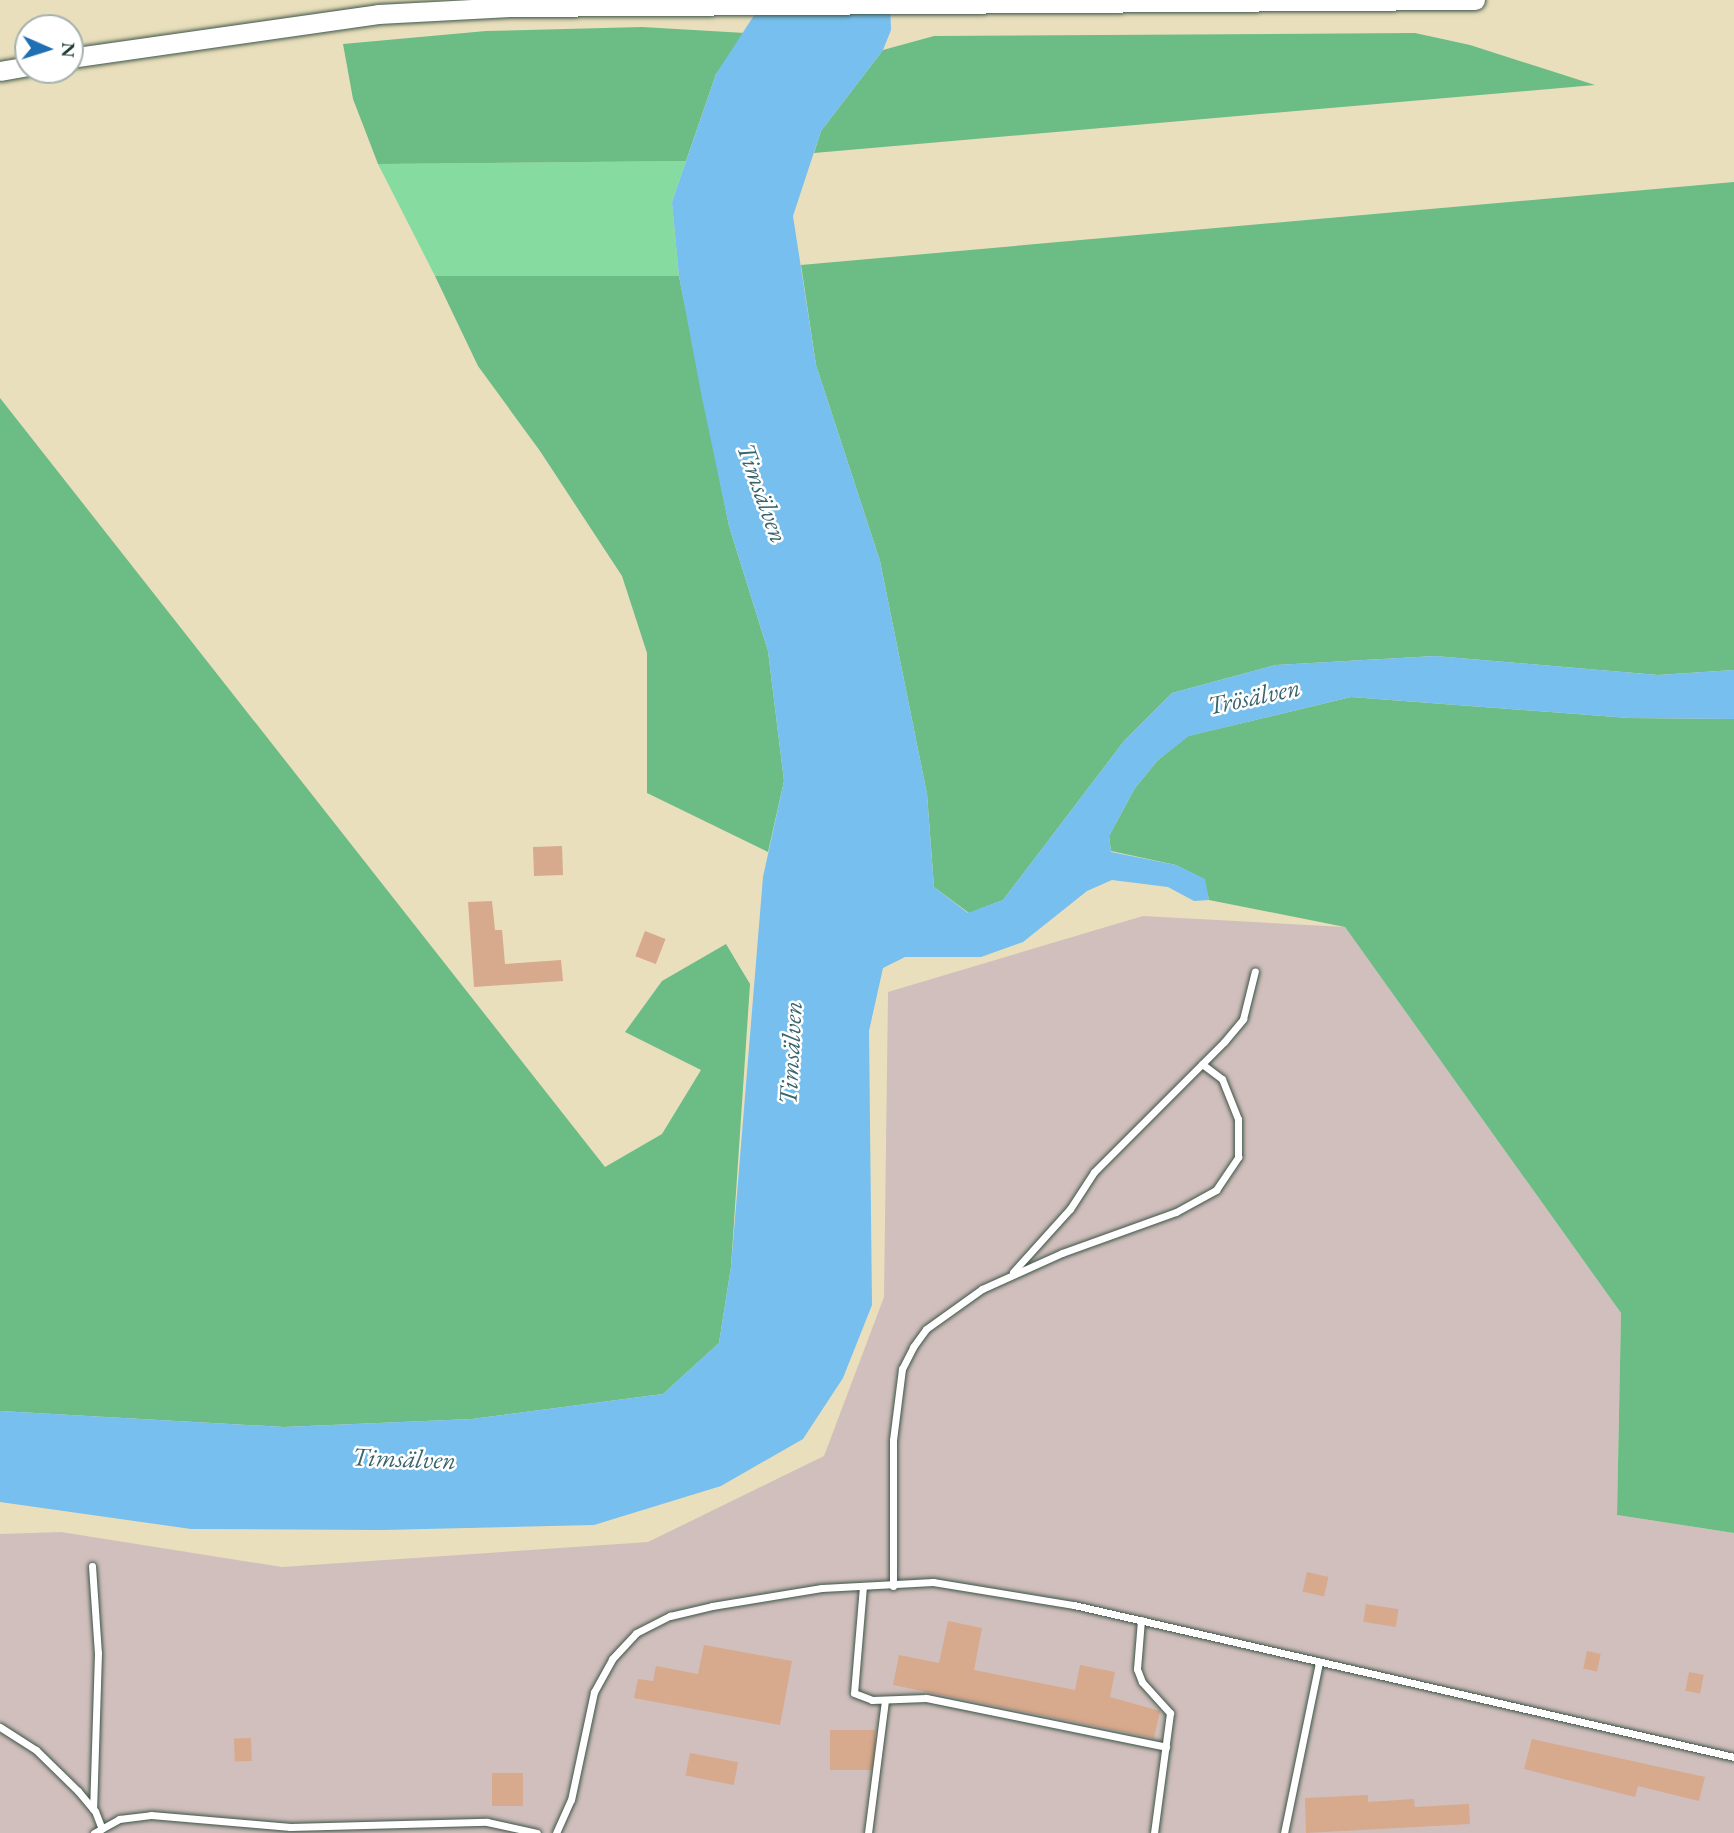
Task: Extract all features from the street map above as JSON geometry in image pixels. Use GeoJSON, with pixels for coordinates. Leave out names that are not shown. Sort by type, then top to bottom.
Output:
{"type":"FeatureCollection","features":[{"type":"Feature","properties":{"kind":"main road"},"geometry":{"type":"LineString","coordinates":[[84,56],[378,14],[510,7],[1475,0]]}},
{"type":"Feature","properties":{"kind":"lane"},"geometry":{"type":"LineString","coordinates":[[1005,1280],[1070,1209],[1094,1172],[1202,1064],[1242,1019],[1255,971]]}},
{"type":"Feature","properties":{"kind":"lane"},"geometry":{"type":"LineString","coordinates":[[893,1586],[893,1440],[902,1369],[926,1329],[982,1289],[1062,1253],[1176,1212],[1216,1190],[1238,1157],[1238,1119],[1222,1079],[1202,1064]]}},
{"type":"Feature","properties":{"kind":"lane"},"geometry":{"type":"LineString","coordinates":[[92,1566],[99,1653],[93,1809],[98,1831],[119,1819],[151,1815],[290,1827],[487,1822],[537,1833]]}},
{"type":"Feature","properties":{"kind":"lane"},"geometry":{"type":"LineString","coordinates":[[556,1833],[571,1800],[594,1692],[612,1659],[636,1633],[670,1616],[764,1595],[863,1586],[933,1582],[972,1586],[1141,1620],[1734,1757]]}},
{"type":"Feature","properties":{"kind":"lane"},"geometry":{"type":"LineString","coordinates":[[863,1586],[854,1693],[885,1700],[898,1696],[926,1698],[1166,1747]]}},
{"type":"Feature","properties":{"kind":"lane"},"geometry":{"type":"LineString","coordinates":[[1141,1620],[1136,1669],[1142,1682],[1168,1706],[1166,1747],[1154,1833]]}},
{"type":"Feature","properties":{"kind":"lane"},"geometry":{"type":"LineString","coordinates":[[1284,1833],[1319,1662]]}},
{"type":"Feature","properties":{"kind":"lane"},"geometry":{"type":"LineString","coordinates":[[868,1833],[885,1700]]}},
{"type":"Feature","properties":{"kind":"lane"},"geometry":{"type":"LineString","coordinates":[[0,1727],[36,1750],[93,1809]]}},
{"type":"Feature","properties":{"kind":"shaded area"},"geometry":{"type":"Polygon","coordinates":[[[1143,916],[1345,927],[1621,1313],[1617,1515],[1734,1533],[1734,1833],[0,1833],[0,1534],[61,1532],[282,1567],[648,1542],[824,1456],[884,1297],[888,992],[1143,916]]]}},
{"type":"Feature","properties":{"kind":"green space"},"geometry":{"type":"Polygon","coordinates":[[[642,27],[745,33],[716,74],[686,161],[378,164],[353,99],[343,44],[486,31],[642,27]]]}},
{"type":"Feature","properties":{"kind":"green space"},"geometry":{"type":"Polygon","coordinates":[[[1415,33],[1470,45],[1595,85],[814,153],[821,131],[883,50],[934,36],[1415,33]]]}},
{"type":"Feature","properties":{"kind":"green space"},"geometry":{"type":"Polygon","coordinates":[[[686,161],[672,202],[679,276],[435,276],[378,164],[686,161]]]}},
{"type":"Feature","properties":{"kind":"green space"},"geometry":{"type":"Polygon","coordinates":[[[1734,182],[1734,670],[1658,675],[1435,656],[1276,665],[1172,693],[1124,741],[1003,900],[969,913],[934,887],[927,794],[880,561],[816,365],[801,265],[1734,182]]]}},
{"type":"Feature","properties":{"kind":"green space"},"geometry":{"type":"Polygon","coordinates":[[[435,276],[679,276],[729,526],[768,651],[784,781],[768,852],[647,793],[647,653],[622,576],[540,451],[478,366],[435,276]]]}},
{"type":"Feature","properties":{"kind":"green space"},"geometry":{"type":"Polygon","coordinates":[[[0,398],[605,1167],[662,1134],[701,1070],[625,1032],[662,981],[726,944],[750,984],[731,1267],[719,1343],[663,1394],[472,1419],[284,1427],[0,1411],[0,398]]]}},
{"type":"Feature","properties":{"kind":"green space"},"geometry":{"type":"Polygon","coordinates":[[[1351,697],[1629,718],[1734,719],[1734,1533],[1617,1515],[1621,1313],[1345,927],[1209,900],[1204,879],[1176,865],[1111,851],[1109,836],[1135,788],[1158,760],[1188,736],[1351,697]]]}},
{"type":"Feature","properties":{"kind":"water"},"geometry":{"type":"Polygon","coordinates":[[[764,0],[890,0],[891,30],[883,50],[821,131],[793,216],[816,365],[880,561],[927,794],[934,887],[968,913],[1003,900],[1124,741],[1172,693],[1276,665],[1435,656],[1658,675],[1734,670],[1734,719],[1629,718],[1351,697],[1189,736],[1158,760],[1135,788],[1109,836],[1111,852],[1176,865],[1205,879],[1209,900],[1194,901],[1168,887],[1112,880],[1087,891],[1023,942],[981,957],[905,957],[883,968],[869,1031],[872,1305],[843,1378],[803,1439],[721,1486],[594,1525],[382,1530],[191,1529],[0,1502],[0,1411],[284,1427],[472,1419],[663,1394],[719,1343],[731,1267],[763,877],[784,781],[768,651],[729,526],[679,276],[672,202],[716,74],[764,0]]]}},
{"type":"Feature","properties":{"kind":"building"},"geometry":{"type":"Polygon","coordinates":[[[562,846],[563,875],[534,876],[533,847],[562,846]]]}},
{"type":"Feature","properties":{"kind":"building"},"geometry":{"type":"Polygon","coordinates":[[[492,901],[495,930],[502,930],[505,964],[561,960],[563,981],[474,987],[468,902],[492,901]]]}},
{"type":"Feature","properties":{"kind":"building"},"geometry":{"type":"Polygon","coordinates":[[[645,931],[666,939],[656,964],[635,956],[645,931]]]}},
{"type":"Feature","properties":{"kind":"building"},"geometry":{"type":"Polygon","coordinates":[[[1307,1572],[1328,1577],[1324,1596],[1303,1591],[1307,1572]]]}},
{"type":"Feature","properties":{"kind":"building"},"geometry":{"type":"Polygon","coordinates":[[[1366,1604],[1399,1609],[1396,1627],[1363,1622],[1366,1604]]]}},
{"type":"Feature","properties":{"kind":"building"},"geometry":{"type":"Polygon","coordinates":[[[948,1621],[982,1628],[974,1670],[1075,1690],[1080,1665],[1115,1672],[1110,1697],[1160,1711],[1154,1738],[893,1685],[899,1655],[939,1663],[948,1621]]]}},
{"type":"Feature","properties":{"kind":"building"},"geometry":{"type":"Polygon","coordinates":[[[704,1645],[792,1661],[780,1725],[634,1698],[638,1679],[653,1681],[656,1666],[698,1674],[704,1645]]]}},
{"type":"Feature","properties":{"kind":"building"},"geometry":{"type":"Polygon","coordinates":[[[1587,1651],[1601,1654],[1597,1672],[1583,1669],[1587,1651]]]}},
{"type":"Feature","properties":{"kind":"building"},"geometry":{"type":"Polygon","coordinates":[[[1689,1672],[1704,1675],[1700,1694],[1685,1691],[1689,1672]]]}},
{"type":"Feature","properties":{"kind":"building"},"geometry":{"type":"Polygon","coordinates":[[[830,1730],[875,1730],[875,1770],[830,1770],[830,1730]]]}},
{"type":"Feature","properties":{"kind":"building"},"geometry":{"type":"Polygon","coordinates":[[[251,1738],[252,1761],[235,1762],[234,1739],[251,1738]]]}},
{"type":"Feature","properties":{"kind":"building"},"geometry":{"type":"Polygon","coordinates":[[[1532,1739],[1705,1777],[1699,1801],[1638,1786],[1635,1797],[1524,1769],[1532,1739]]]}},
{"type":"Feature","properties":{"kind":"building"},"geometry":{"type":"Polygon","coordinates":[[[690,1753],[738,1762],[734,1785],[686,1776],[690,1753]]]}},
{"type":"Feature","properties":{"kind":"building"},"geometry":{"type":"Polygon","coordinates":[[[492,1773],[523,1773],[523,1806],[492,1806],[492,1773]]]}},
{"type":"Feature","properties":{"kind":"building"},"geometry":{"type":"Polygon","coordinates":[[[1368,1795],[1368,1802],[1414,1799],[1415,1807],[1469,1804],[1470,1824],[1306,1833],[1305,1798],[1368,1795]]]}},
{"type":"Feature","properties":{"kind":"water label","name":"Timsälven"},"geometry":{"type":"Point","coordinates":[762,493]}},
{"type":"Feature","properties":{"kind":"water label","name":"Trösälven"},"geometry":{"type":"Point","coordinates":[1254,697]}},
{"type":"Feature","properties":{"kind":"water label","name":"Timsälven"},"geometry":{"type":"Point","coordinates":[791,1053]}},
{"type":"Feature","properties":{"kind":"water label","name":"Timsälven"},"geometry":{"type":"Point","coordinates":[404,1459]}}]}
